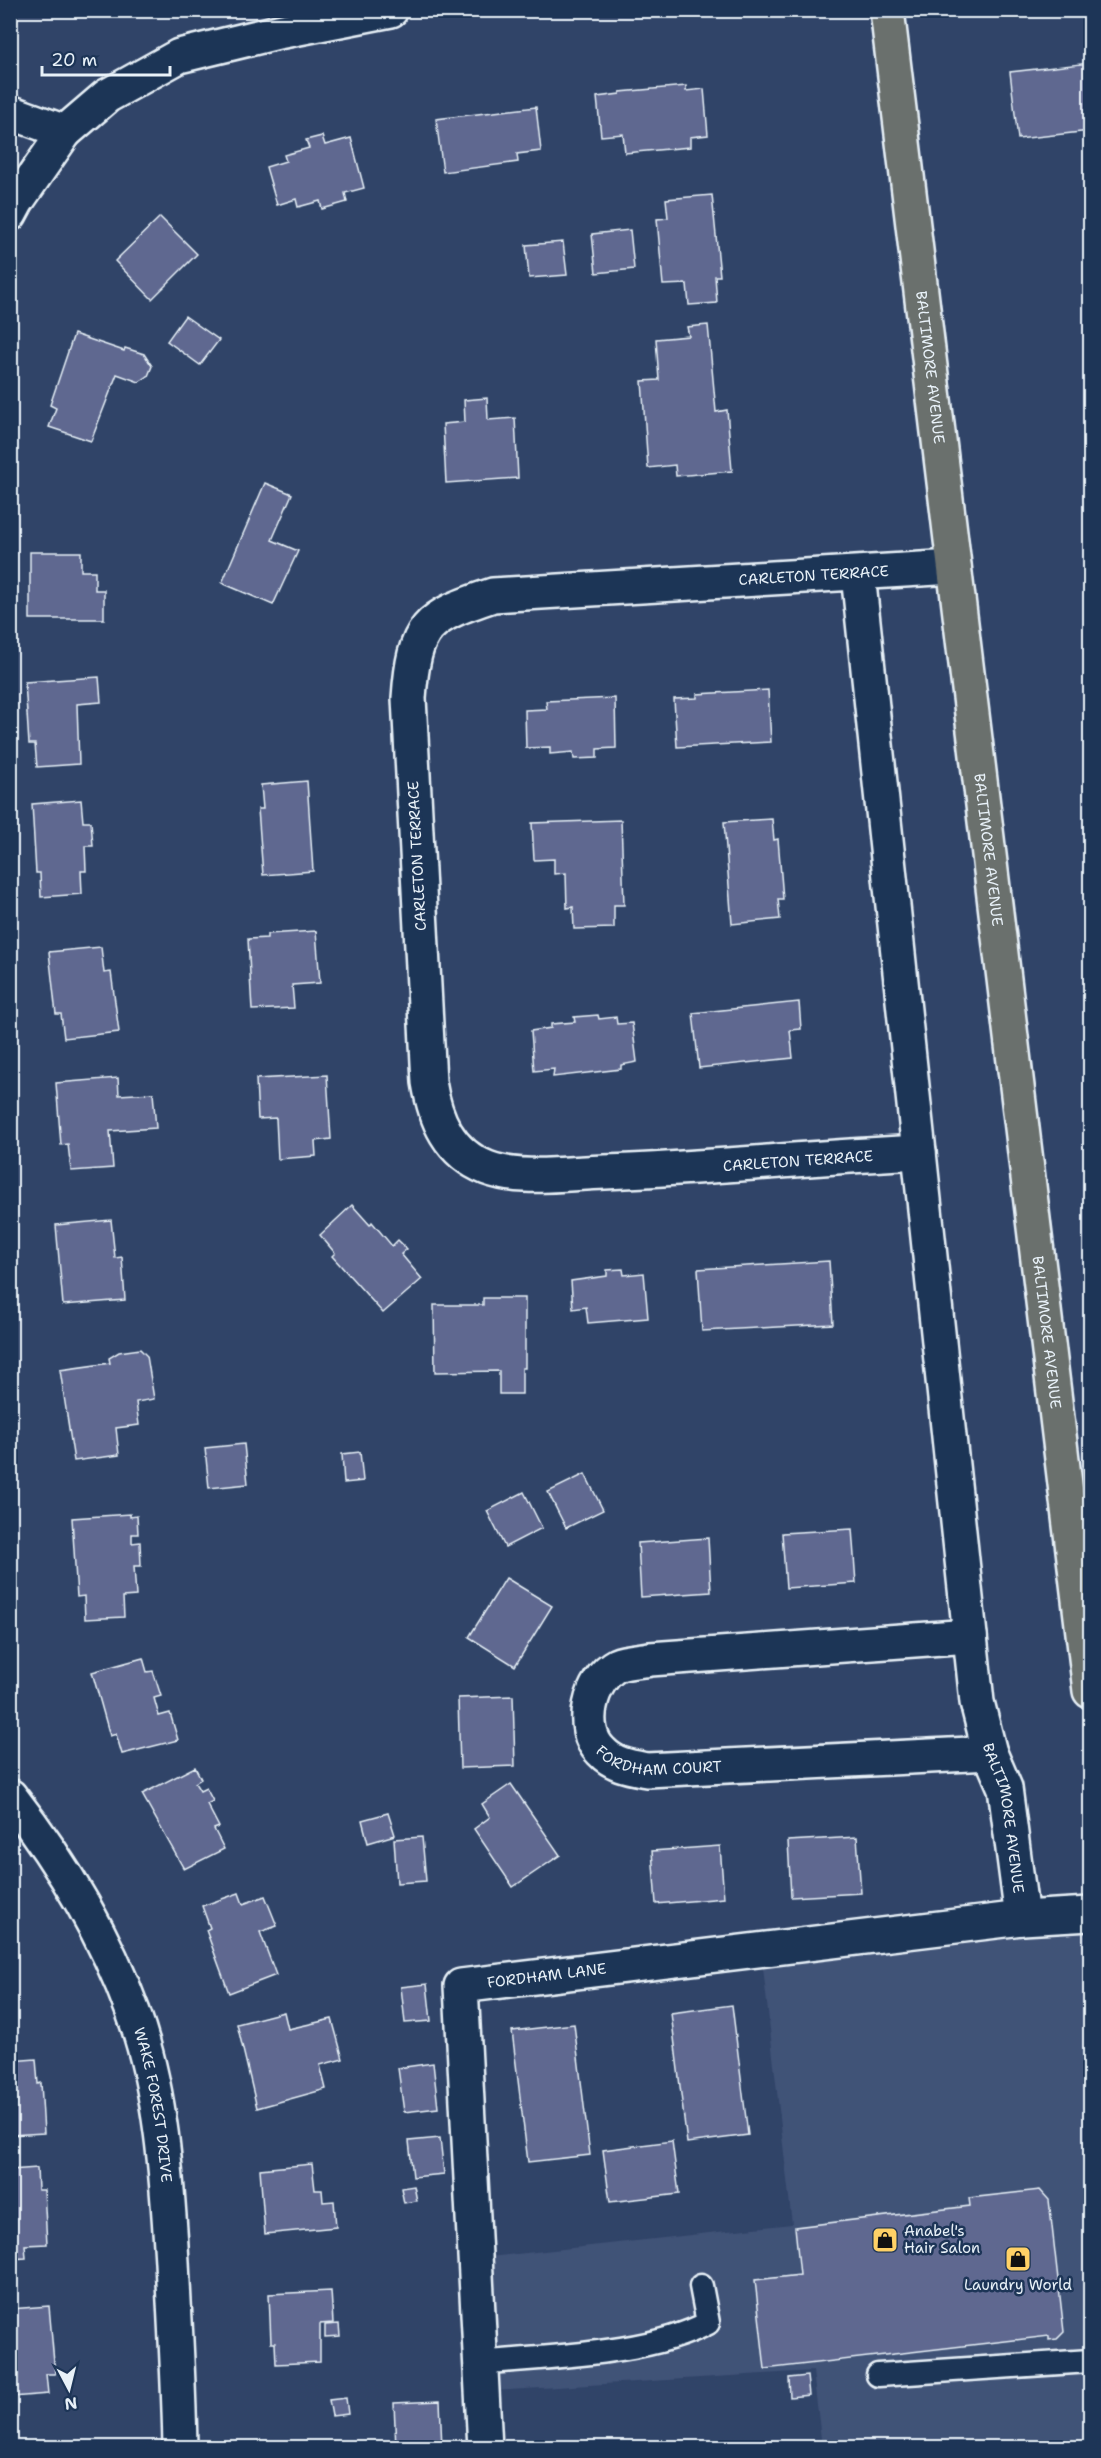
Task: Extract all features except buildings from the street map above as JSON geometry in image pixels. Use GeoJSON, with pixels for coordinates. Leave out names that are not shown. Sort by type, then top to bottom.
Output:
{"type":"FeatureCollection","features":[{"type":"Feature","properties":{"kind":"main road","name":"BALTIMORE AVENUE"},"geometry":{"type":"LineString","coordinates":[[886,10],[1087,1637],[1090,1691]]}},
{"type":"Feature","properties":{"kind":"street"},"geometry":{"type":"LineString","coordinates":[[10,214],[65,132],[107,96],[179,56],[278,32],[390,10]]}},
{"type":"Feature","properties":{"kind":"street"},"geometry":{"type":"LineString","coordinates":[[10,112],[65,132]]}},
{"type":"Feature","properties":{"kind":"street","name":"CARLETON TERRACE"},"geometry":{"type":"LineString","coordinates":[[919,1152],[695,1168],[517,1174],[487,1168],[462,1154],[446,1134],[434,1112],[429,1082],[409,698],[412,658],[426,627],[452,608],[493,596],[954,567]]}},
{"type":"Feature","properties":{"kind":"street","name":"BALTIMORE AVENUE"},"geometry":{"type":"LineString","coordinates":[[858,573],[977,1702],[990,1753],[1005,1788],[1022,1918]]}},
{"type":"Feature","properties":{"kind":"street","name":"FORDHAM COURT"},"geometry":{"type":"LineString","coordinates":[[970,1636],[650,1659],[617,1665],[597,1685],[590,1707],[590,1727],[599,1750],[621,1765],[647,1770],[990,1753]]}},
{"type":"Feature","properties":{"kind":"street","name":"WAKE FOREST DRIVE"},"geometry":{"type":"LineString","coordinates":[[10,1796],[45,1841],[85,1904],[112,1958],[134,2014],[154,2092],[167,2175],[180,2448]]}},
{"type":"Feature","properties":{"kind":"street","name":"FORDHAM LANE"},"geometry":{"type":"LineString","coordinates":[[485,2448],[461,1986],[1022,1918],[1090,1914]]}},
{"type":"Feature","properties":{"kind":"lane"},"geometry":{"type":"LineString","coordinates":[[480,2363],[603,2350],[684,2336],[708,2323],[701,2286]]}},
{"type":"Feature","properties":{"kind":"lane"},"geometry":{"type":"LineString","coordinates":[[878,2375],[1090,2361]]}},
{"type":"Feature","properties":{"kind":"shaded area"},"geometry":{"type":"Polygon","coordinates":[[[1090,1914],[1090,2447],[822,2447],[813,2371],[491,2391],[480,2258],[792,2224],[761,1950],[1090,1914]]]}},
{"type":"Feature","properties":{"kind":"place","name":"Anabel's Hair Salon"},"geometry":{"type":"Point","coordinates":[885,2240]}},
{"type":"Feature","properties":{"kind":"place","name":"Laundry World"},"geometry":{"type":"Point","coordinates":[1018,2259]}}]}
